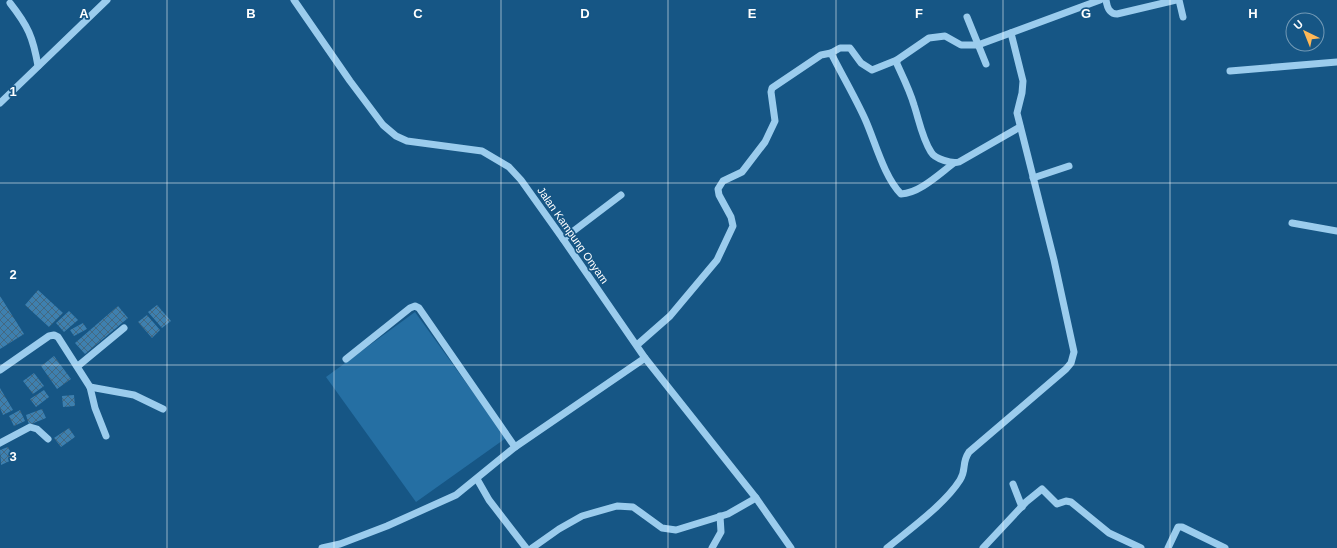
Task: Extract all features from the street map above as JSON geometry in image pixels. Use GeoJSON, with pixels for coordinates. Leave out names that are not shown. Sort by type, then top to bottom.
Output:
{"type":"FeatureCollection","features":[{"type":"Feature","properties":{"kind":"street"},"geometry":{"type":"LineString","coordinates":[[0,103],[107,0]]}},
{"type":"Feature","properties":{"kind":"street","name":"Jalan Kampung Onyam"},"geometry":{"type":"LineString","coordinates":[[294,0],[350,81],[383,125],[396,136],[407,141],[482,151],[509,167],[521,180],[645,358],[756,498],[791,548]]}},
{"type":"Feature","properties":{"kind":"street"},"geometry":{"type":"LineString","coordinates":[[637,345],[670,316],[717,260],[733,226],[731,217],[719,195],[718,189],[723,181],[742,172],[765,142],[775,122],[771,92],[772,88],[821,55],[830,54],[840,48],[850,48],[861,63],[872,70],[897,60],[929,38],[945,36],[961,45],[978,45],[1100,0]]}},
{"type":"Feature","properties":{"kind":"street"},"geometry":{"type":"LineString","coordinates":[[1106,0],[1108,9],[1114,14],[1176,0]]}},
{"type":"Feature","properties":{"kind":"street"},"geometry":{"type":"LineString","coordinates":[[1179,0],[1182,17]]}},
{"type":"Feature","properties":{"kind":"street"},"geometry":{"type":"LineString","coordinates":[[10,2],[24,21],[33,40],[38,66]]}},
{"type":"Feature","properties":{"kind":"street"},"geometry":{"type":"LineString","coordinates":[[967,17],[986,64]]}},
{"type":"Feature","properties":{"kind":"street"},"geometry":{"type":"LineString","coordinates":[[887,548],[954,488],[964,472],[963,461],[969,452],[1066,369],[1071,362],[1074,352],[1016,113],[1022,93],[1023,81],[1011,32]]}},
{"type":"Feature","properties":{"kind":"street"},"geometry":{"type":"LineString","coordinates":[[830,54],[864,118],[886,169],[901,194],[907,193],[927,183],[954,163],[1020,127]]}},
{"type":"Feature","properties":{"kind":"street"},"geometry":{"type":"LineString","coordinates":[[897,60],[897,64],[914,103],[921,128],[931,152],[936,156],[954,163]]}},
{"type":"Feature","properties":{"kind":"street"},"geometry":{"type":"LineString","coordinates":[[1230,70],[1337,62]]}},
{"type":"Feature","properties":{"kind":"street"},"geometry":{"type":"LineString","coordinates":[[1033,178],[1069,166]]}},
{"type":"Feature","properties":{"kind":"street"},"geometry":{"type":"LineString","coordinates":[[563,239],[621,195]]}},
{"type":"Feature","properties":{"kind":"street"},"geometry":{"type":"LineString","coordinates":[[1292,223],[1337,230]]}},
{"type":"Feature","properties":{"kind":"street"},"geometry":{"type":"LineString","coordinates":[[346,359],[410,308],[415,306],[419,308],[515,447]]}},
{"type":"Feature","properties":{"kind":"street"},"geometry":{"type":"LineString","coordinates":[[78,366],[124,328]]}},
{"type":"Feature","properties":{"kind":"street"},"geometry":{"type":"LineString","coordinates":[[0,370],[54,335],[58,337],[78,366],[90,387],[95,408],[106,436]]}},
{"type":"Feature","properties":{"kind":"street"},"geometry":{"type":"LineString","coordinates":[[322,548],[340,544],[427,509],[456,495],[515,447],[645,358]]}},
{"type":"Feature","properties":{"kind":"street"},"geometry":{"type":"LineString","coordinates":[[90,387],[134,395],[163,409]]}},
{"type":"Feature","properties":{"kind":"street"},"geometry":{"type":"LineString","coordinates":[[0,443],[30,427],[37,429],[48,439]]}},
{"type":"Feature","properties":{"kind":"street"},"geometry":{"type":"LineString","coordinates":[[477,479],[489,500],[526,548]]}},
{"type":"Feature","properties":{"kind":"street"},"geometry":{"type":"LineString","coordinates":[[1013,484],[1022,507]]}},
{"type":"Feature","properties":{"kind":"street"},"geometry":{"type":"LineString","coordinates":[[984,548],[1022,507],[1043,489],[1057,504],[1069,501],[1071,502],[1109,533],[1141,548]]}},
{"type":"Feature","properties":{"kind":"street"},"geometry":{"type":"LineString","coordinates":[[532,548],[559,529],[582,516],[617,506],[633,508],[662,528],[676,530],[728,514],[756,498]]}},
{"type":"Feature","properties":{"kind":"street"},"geometry":{"type":"LineString","coordinates":[[712,548],[720,532],[720,516]]}},
{"type":"Feature","properties":{"kind":"street"},"geometry":{"type":"LineString","coordinates":[[1168,548],[1178,528],[1182,528],[1225,548]]}},
{"type":"Feature","properties":{"kind":"shaded area"},"geometry":{"type":"Polygon","coordinates":[[[415,312],[506,438],[416,502],[326,377],[415,312]]]}},
{"type":"Feature","properties":{"kind":"building"},"geometry":{"type":"Polygon","coordinates":[[[38,290],[63,313],[49,327],[25,305],[38,290]]]}},
{"type":"Feature","properties":{"kind":"building"},"geometry":{"type":"Polygon","coordinates":[[[0,296],[24,334],[0,349],[0,296]]]}},
{"type":"Feature","properties":{"kind":"building"},"geometry":{"type":"Polygon","coordinates":[[[157,305],[171,321],[162,328],[148,312],[157,305]]]}},
{"type":"Feature","properties":{"kind":"building"},"geometry":{"type":"Polygon","coordinates":[[[118,306],[128,318],[85,354],[75,343],[118,306]]]}},
{"type":"Feature","properties":{"kind":"building"},"geometry":{"type":"Polygon","coordinates":[[[69,311],[78,320],[64,332],[56,323],[69,311]]]}},
{"type":"Feature","properties":{"kind":"building"},"geometry":{"type":"Polygon","coordinates":[[[147,315],[160,330],[152,338],[138,322],[147,315]]]}},
{"type":"Feature","properties":{"kind":"building"},"geometry":{"type":"Polygon","coordinates":[[[83,323],[87,329],[74,336],[70,330],[83,323]]]}},
{"type":"Feature","properties":{"kind":"building"},"geometry":{"type":"Polygon","coordinates":[[[54,356],[71,379],[57,389],[41,366],[54,356]]]}},
{"type":"Feature","properties":{"kind":"building"},"geometry":{"type":"Polygon","coordinates":[[[34,373],[44,386],[33,394],[23,381],[34,373]]]}},
{"type":"Feature","properties":{"kind":"building"},"geometry":{"type":"Polygon","coordinates":[[[0,388],[13,410],[3,415],[0,408],[0,388]]]}},
{"type":"Feature","properties":{"kind":"building"},"geometry":{"type":"Polygon","coordinates":[[[44,390],[49,397],[36,407],[30,399],[44,390]]]}},
{"type":"Feature","properties":{"kind":"building"},"geometry":{"type":"Polygon","coordinates":[[[74,395],[75,406],[63,407],[62,396],[74,395]]]}},
{"type":"Feature","properties":{"kind":"building"},"geometry":{"type":"Polygon","coordinates":[[[42,409],[46,418],[29,425],[26,415],[42,409]]]}},
{"type":"Feature","properties":{"kind":"building"},"geometry":{"type":"Polygon","coordinates":[[[20,410],[25,421],[14,426],[9,416],[20,410]]]}},
{"type":"Feature","properties":{"kind":"building"},"geometry":{"type":"Polygon","coordinates":[[[69,428],[75,437],[61,447],[54,438],[69,428]]]}},
{"type":"Feature","properties":{"kind":"building"},"geometry":{"type":"Polygon","coordinates":[[[8,447],[14,459],[1,465],[0,450],[8,447]]]}}]}
